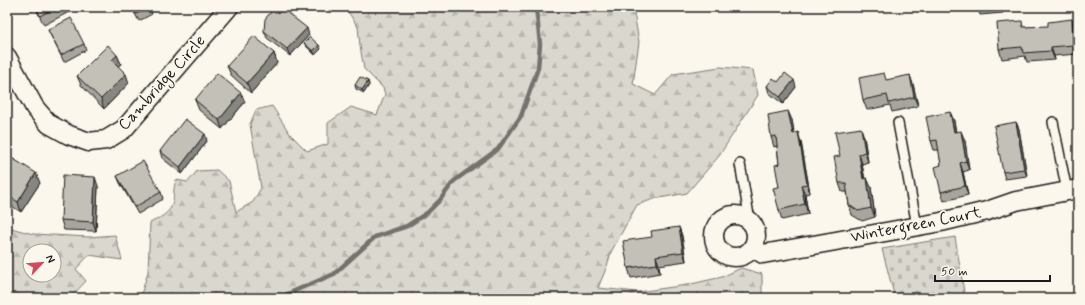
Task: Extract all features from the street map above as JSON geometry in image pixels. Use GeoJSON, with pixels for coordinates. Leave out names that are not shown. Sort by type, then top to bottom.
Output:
{"type":"FeatureCollection","features":[{"type":"Feature","properties":{"kind":"street","name":"Cambridge Circle"},"geometry":{"type":"LineString","coordinates":[[7,57],[35,108],[49,124],[70,135],[89,142],[106,140],[124,129],[229,7]]}},
{"type":"Feature","properties":{"kind":"street","name":"Wintergreen Court"},"geometry":{"type":"LineString","coordinates":[[753,248],[763,254],[917,226],[987,212],[1016,201],[1072,190]]}},
{"type":"Feature","properties":{"kind":"street"},"geometry":{"type":"LineString","coordinates":[[736,215],[744,217],[750,221],[756,234],[756,242],[753,248],[743,257],[736,258],[723,255],[718,250],[713,238],[717,224],[722,219],[736,215]]}},
{"type":"Feature","properties":{"kind":"lane"},"geometry":{"type":"LineString","coordinates":[[1053,122],[1072,190]]}},
{"type":"Feature","properties":{"kind":"lane"},"geometry":{"type":"LineString","coordinates":[[898,123],[917,226]]}},
{"type":"Feature","properties":{"kind":"lane"},"geometry":{"type":"LineString","coordinates":[[740,164],[750,221]]}},
{"type":"Feature","properties":{"kind":"green space"},"geometry":{"type":"Polygon","coordinates":[[[346,7],[633,7],[639,42],[633,84],[655,95],[673,74],[720,67],[753,70],[758,95],[719,156],[687,193],[654,199],[637,205],[611,252],[598,288],[638,292],[687,285],[722,277],[741,268],[762,274],[762,298],[140,298],[148,272],[150,223],[164,215],[172,206],[176,180],[188,182],[197,171],[217,170],[229,181],[236,212],[253,202],[261,188],[250,124],[256,110],[272,106],[290,134],[307,151],[328,144],[328,123],[351,107],[377,115],[385,94],[383,88],[364,69],[358,27],[346,7]]]}},
{"type":"Feature","properties":{"kind":"green space"},"geometry":{"type":"Polygon","coordinates":[[[7,227],[33,234],[89,237],[115,235],[122,260],[89,255],[76,269],[86,281],[70,298],[7,298],[7,227]]]}},
{"type":"Feature","properties":{"kind":"green space"},"geometry":{"type":"Polygon","coordinates":[[[955,237],[965,298],[895,298],[882,249],[955,237]]]}},
{"type":"Feature","properties":{"kind":"building"},"geometry":{"type":"Polygon","coordinates":[[[36,7],[56,7],[40,16],[36,7]]]}},
{"type":"Feature","properties":{"kind":"building"},"geometry":{"type":"Polygon","coordinates":[[[132,7],[150,7],[136,14],[132,7]]]}},
{"type":"Feature","properties":{"kind":"building"},"geometry":{"type":"Polygon","coordinates":[[[275,7],[280,7],[307,28],[287,49],[264,31],[265,19],[275,7]]]}},
{"type":"Feature","properties":{"kind":"building"},"geometry":{"type":"Polygon","coordinates":[[[71,18],[84,44],[61,55],[48,30],[71,18]]]}},
{"type":"Feature","properties":{"kind":"building"},"geometry":{"type":"Polygon","coordinates":[[[1072,19],[1073,45],[1051,47],[1051,51],[1023,53],[1022,47],[999,49],[997,23],[1022,21],[1023,27],[1048,26],[1048,22],[1072,19]]]}},
{"type":"Feature","properties":{"kind":"building"},"geometry":{"type":"Polygon","coordinates":[[[254,36],[274,53],[247,83],[227,66],[254,36]]]}},
{"type":"Feature","properties":{"kind":"building"},"geometry":{"type":"Polygon","coordinates":[[[310,37],[319,45],[313,51],[304,43],[310,37]]]}},
{"type":"Feature","properties":{"kind":"building"},"geometry":{"type":"Polygon","coordinates":[[[108,45],[117,55],[112,60],[126,74],[101,99],[77,76],[108,45]]]}},
{"type":"Feature","properties":{"kind":"building"},"geometry":{"type":"Polygon","coordinates":[[[217,73],[241,93],[219,120],[195,100],[217,73]]]}},
{"type":"Feature","properties":{"kind":"building"},"geometry":{"type":"Polygon","coordinates":[[[785,73],[794,80],[780,97],[767,86],[773,78],[778,82],[785,73]]]}},
{"type":"Feature","properties":{"kind":"building"},"geometry":{"type":"Polygon","coordinates":[[[884,73],[886,80],[910,75],[914,97],[889,103],[887,95],[863,100],[859,78],[884,73]]]}},
{"type":"Feature","properties":{"kind":"building"},"geometry":{"type":"Polygon","coordinates":[[[360,77],[368,81],[362,90],[355,85],[360,77]]]}},
{"type":"Feature","properties":{"kind":"building"},"geometry":{"type":"Polygon","coordinates":[[[788,111],[793,134],[798,132],[807,184],[801,185],[805,204],[779,210],[773,188],[779,187],[775,165],[779,164],[776,136],[771,137],[768,115],[788,111]]]}},
{"type":"Feature","properties":{"kind":"building"},"geometry":{"type":"Polygon","coordinates":[[[950,112],[954,132],[961,131],[966,161],[960,163],[965,186],[941,192],[935,167],[941,165],[937,140],[931,141],[926,117],[950,112]]]}},
{"type":"Feature","properties":{"kind":"building"},"geometry":{"type":"Polygon","coordinates":[[[185,119],[205,134],[180,167],[160,151],[185,119]]]}},
{"type":"Feature","properties":{"kind":"building"},"geometry":{"type":"Polygon","coordinates":[[[1016,122],[1024,169],[1003,172],[994,126],[1016,122]]]}},
{"type":"Feature","properties":{"kind":"building"},"geometry":{"type":"Polygon","coordinates":[[[861,128],[865,152],[859,154],[863,179],[867,178],[871,208],[858,211],[849,205],[846,183],[839,183],[834,157],[840,156],[835,132],[861,128]]]}},
{"type":"Feature","properties":{"kind":"building"},"geometry":{"type":"Polygon","coordinates":[[[7,155],[36,173],[18,202],[7,195],[7,155]]]}},
{"type":"Feature","properties":{"kind":"building"},"geometry":{"type":"Polygon","coordinates":[[[143,161],[161,192],[135,207],[117,176],[143,161]]]}},
{"type":"Feature","properties":{"kind":"building"},"geometry":{"type":"Polygon","coordinates":[[[63,175],[95,177],[93,222],[61,220],[63,175]]]}},
{"type":"Feature","properties":{"kind":"building"},"geometry":{"type":"Polygon","coordinates":[[[679,227],[683,252],[656,256],[657,264],[628,268],[623,241],[652,237],[651,231],[679,227]]]}},
{"type":"Feature","properties":{"kind":"waterway"},"geometry":{"type":"LineString","coordinates":[[278,298],[334,274],[375,237],[407,226],[427,213],[440,200],[454,181],[498,149],[521,116],[538,68],[540,44],[536,7]]}}]}
